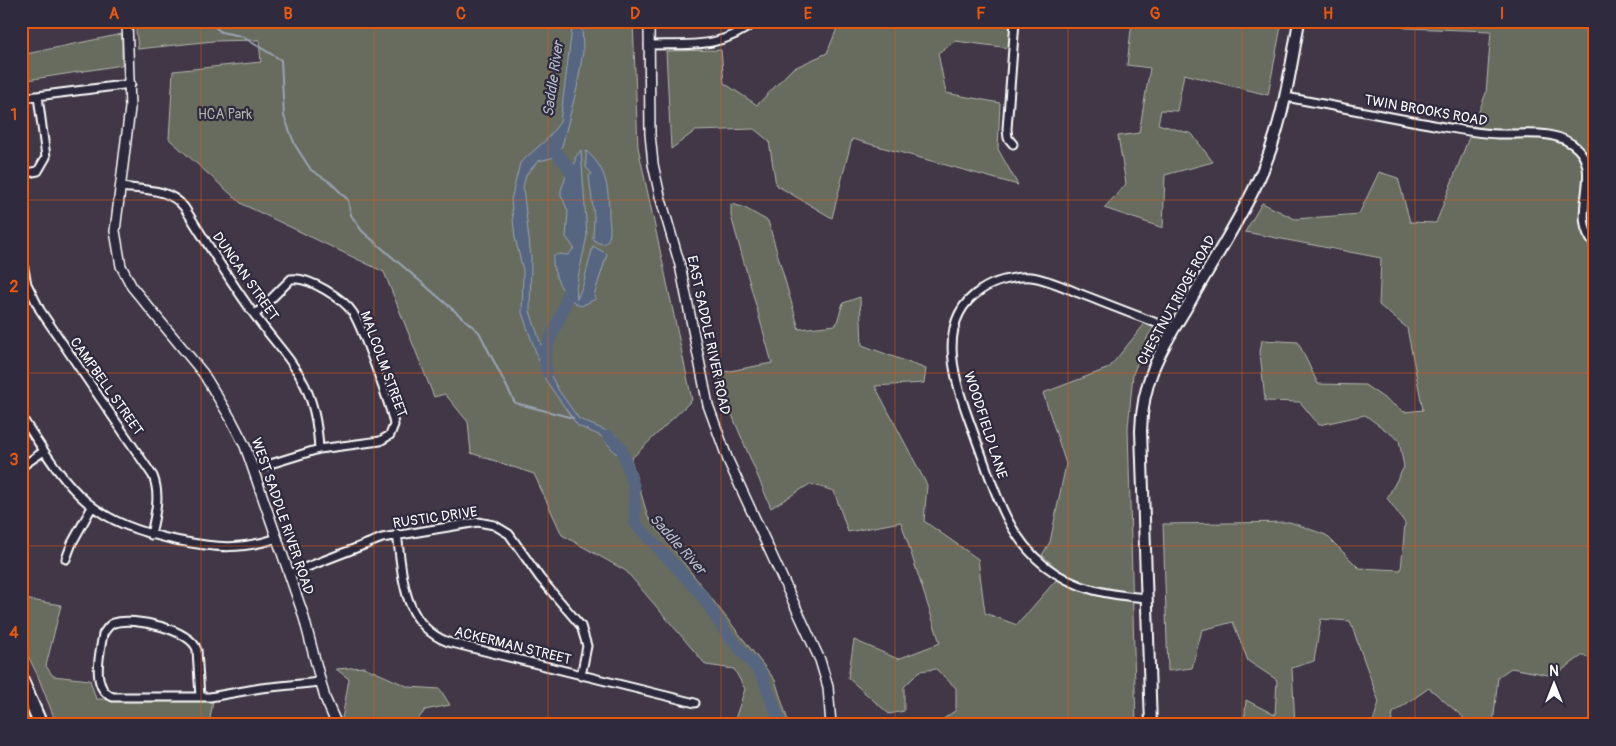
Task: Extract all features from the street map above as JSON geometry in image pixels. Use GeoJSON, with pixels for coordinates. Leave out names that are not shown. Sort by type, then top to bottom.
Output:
{"type":"FeatureCollection","features":[{"type":"Feature","properties":{"kind":"highway"},"geometry":{"type":"LineString","coordinates":[[21,678],[41,725]]}},
{"type":"Feature","properties":{"kind":"highway"},"geometry":{"type":"LineString","coordinates":[[21,716],[25,725]]}},
{"type":"Feature","properties":{"kind":"main road","name":"CHESTNUT RIDGE ROAD"},"geometry":{"type":"LineString","coordinates":[[1151,725],[1141,414],[1143,398],[1152,367],[1254,190],[1272,148],[1286,97],[1299,21]]}},
{"type":"Feature","properties":{"kind":"street","name":"WEST SADDLE RIVER ROAD"},"geometry":{"type":"LineString","coordinates":[[127,21],[131,84],[129,130],[116,243],[126,277],[203,373],[231,419],[254,468],[278,538],[320,682],[337,725]]}},
{"type":"Feature","properties":{"kind":"street","name":"EAST SADDLE RIVER ROAD"},"geometry":{"type":"LineString","coordinates":[[649,21],[650,134],[655,175],[680,265],[708,405],[728,460],[820,660],[828,687],[830,725]]}},
{"type":"Feature","properties":{"kind":"street"},"geometry":{"type":"LineString","coordinates":[[649,45],[721,41],[745,30],[756,21]]}},
{"type":"Feature","properties":{"kind":"street"},"geometry":{"type":"LineString","coordinates":[[1013,144],[1008,138],[1007,129],[1015,21]]}},
{"type":"Feature","properties":{"kind":"street"},"geometry":{"type":"LineString","coordinates":[[21,98],[131,84]]}},
{"type":"Feature","properties":{"kind":"street"},"geometry":{"type":"LineString","coordinates":[[21,174],[38,171],[44,162],[46,154],[38,96]]}},
{"type":"Feature","properties":{"kind":"street","name":"TWIN BROOKS ROAD"},"geometry":{"type":"LineString","coordinates":[[1286,97],[1466,131],[1495,134],[1542,134],[1562,138],[1577,148],[1585,161],[1587,177],[1583,217],[1587,234],[1595,245]]}},
{"type":"Feature","properties":{"kind":"street","name":"DUNCAN STREET"},"geometry":{"type":"LineString","coordinates":[[121,187],[162,192],[176,198],[184,207],[255,315],[302,377],[315,413],[319,450]]}},
{"type":"Feature","properties":{"kind":"street","name":"CAMPBELL STREET"},"geometry":{"type":"LineString","coordinates":[[21,254],[27,284],[40,310],[154,476],[158,501],[151,535]]}},
{"type":"Feature","properties":{"kind":"street","name":"MALCOLM STREET"},"geometry":{"type":"LineString","coordinates":[[254,468],[319,450],[380,441],[392,430],[393,419],[358,321],[341,300],[297,278],[286,282],[255,315]]}},
{"type":"Feature","properties":{"kind":"street","name":"WOODFIELD LANE"},"geometry":{"type":"LineString","coordinates":[[1147,598],[1108,595],[1072,583],[1046,566],[1017,536],[1000,507],[961,395],[952,343],[955,322],[961,310],[974,294],[993,284],[1017,278],[1042,280],[1173,329]]}},
{"type":"Feature","properties":{"kind":"street"},"geometry":{"type":"LineString","coordinates":[[21,416],[72,489],[92,507],[127,527],[151,535],[226,548],[255,545],[278,538]]}},
{"type":"Feature","properties":{"kind":"street"},"geometry":{"type":"LineString","coordinates":[[21,467],[44,451]]}},
{"type":"Feature","properties":{"kind":"street"},"geometry":{"type":"LineString","coordinates":[[66,560],[72,543],[92,507]]}},
{"type":"Feature","properties":{"kind":"street","name":"RUSTIC DRIVE"},"geometry":{"type":"LineString","coordinates":[[289,574],[366,542],[397,534],[478,522],[502,529],[581,626],[587,646],[581,676]]}},
{"type":"Feature","properties":{"kind":"street","name":"ACKERMAN STREET"},"geometry":{"type":"LineString","coordinates":[[397,534],[406,596],[413,614],[426,629],[448,642],[695,703]]}},
{"type":"Feature","properties":{"kind":"street"},"geometry":{"type":"LineString","coordinates":[[200,697],[196,644],[186,635],[160,626],[127,621],[114,623],[103,634],[99,682],[100,688],[113,697],[200,697],[320,682]]}},
{"type":"Feature","properties":{"kind":"green space","name":"HCA Park"},"geometry":{"type":"Polygon","coordinates":[[[135,21],[633,21],[638,147],[692,400],[631,459],[648,517],[775,680],[788,721],[800,725],[733,725],[745,689],[734,669],[706,665],[626,571],[562,535],[534,474],[471,453],[468,422],[445,394],[434,397],[384,272],[242,204],[169,139],[173,71],[261,62],[259,40],[213,41],[138,49],[135,21]]]}},
{"type":"Feature","properties":{"kind":"green space"},"geometry":{"type":"Polygon","coordinates":[[[840,21],[941,21],[960,25],[963,21],[1013,21],[1010,48],[955,41],[938,53],[946,93],[1000,103],[998,149],[1018,185],[852,139],[832,218],[776,185],[769,141],[754,129],[695,131],[671,149],[666,51],[721,50],[724,83],[757,105],[792,69],[827,53],[840,21]]]}},
{"type":"Feature","properties":{"kind":"green space"},"geometry":{"type":"Polygon","coordinates":[[[1132,21],[1282,21],[1268,95],[1184,74],[1177,111],[1161,110],[1158,124],[1192,134],[1213,162],[1165,175],[1163,228],[1104,208],[1126,184],[1118,136],[1139,133],[1150,68],[1127,65],[1132,21]]]}},
{"type":"Feature","properties":{"kind":"green space"},"geometry":{"type":"Polygon","coordinates":[[[1383,21],[1595,21],[1595,662],[1583,655],[1554,676],[1511,668],[1498,677],[1493,725],[1464,725],[1464,718],[1429,688],[1393,713],[1391,725],[1372,725],[1379,702],[1350,621],[1321,619],[1314,661],[1292,668],[1295,725],[1244,725],[1246,700],[1275,715],[1277,680],[1248,661],[1233,622],[1202,630],[1192,668],[1168,671],[1163,524],[1290,522],[1326,535],[1359,568],[1401,570],[1405,523],[1387,498],[1404,467],[1399,440],[1365,415],[1319,425],[1300,402],[1265,401],[1260,352],[1262,340],[1298,342],[1318,384],[1365,385],[1404,412],[1423,410],[1407,328],[1379,305],[1381,258],[1245,232],[1262,203],[1295,219],[1359,214],[1379,172],[1398,178],[1410,222],[1436,223],[1486,93],[1491,31],[1406,28],[1383,21]]]}},
{"type":"Feature","properties":{"kind":"green space"},"geometry":{"type":"Polygon","coordinates":[[[122,34],[122,65],[21,81],[21,55],[122,34]]]}},
{"type":"Feature","properties":{"kind":"green space"},"geometry":{"type":"Polygon","coordinates":[[[731,204],[743,207],[768,221],[799,329],[836,325],[843,303],[860,297],[862,345],[926,369],[924,383],[875,386],[927,485],[924,521],[978,559],[985,613],[1017,625],[1062,573],[1042,555],[1050,542],[1066,464],[1043,393],[1109,368],[1151,316],[1158,320],[1148,336],[1133,374],[1128,428],[1136,725],[935,725],[956,710],[956,688],[936,669],[920,671],[904,687],[904,711],[889,714],[848,678],[854,640],[898,659],[940,643],[901,522],[848,532],[834,491],[810,484],[771,508],[722,391],[719,373],[772,363],[731,216],[731,204]]]}},
{"type":"Feature","properties":{"kind":"green space"},"geometry":{"type":"Polygon","coordinates":[[[21,593],[24,599],[61,605],[46,666],[53,676],[90,680],[96,699],[213,701],[209,725],[57,725],[37,674],[21,642],[21,593]]]}},
{"type":"Feature","properties":{"kind":"green space"},"geometry":{"type":"Polygon","coordinates":[[[364,667],[409,687],[440,689],[450,705],[425,710],[414,725],[327,725],[342,719],[349,679],[336,669],[364,667]]]}},
{"type":"Feature","properties":{"kind":"water"},"geometry":{"type":"Polygon","coordinates":[[[573,21],[580,21],[582,24],[583,52],[577,88],[562,146],[552,158],[538,161],[526,175],[523,187],[531,257],[530,311],[552,378],[559,391],[579,419],[616,435],[622,445],[616,454],[601,436],[578,426],[546,381],[522,313],[523,270],[515,238],[511,200],[520,163],[547,139],[560,122],[573,21]]]}},
{"type":"Feature","properties":{"kind":"water"},"geometry":{"type":"Polygon","coordinates":[[[581,150],[587,236],[576,287],[577,299],[583,285],[593,246],[607,254],[594,296],[596,299],[581,306],[569,298],[560,286],[553,264],[553,257],[559,254],[568,255],[574,248],[566,237],[568,211],[561,195],[561,190],[567,174],[575,163],[575,158],[581,150]]]}},
{"type":"Feature","properties":{"kind":"water"},"geometry":{"type":"Polygon","coordinates":[[[586,151],[599,165],[608,190],[610,232],[605,244],[598,243],[593,239],[594,217],[589,176],[592,174],[586,167],[586,151]]]}},
{"type":"Feature","properties":{"kind":"waterway"},"geometry":{"type":"LineString","coordinates":[[208,21],[221,32],[241,36],[281,60],[284,116],[295,145],[311,170],[330,182],[348,200],[351,215],[362,231],[479,332],[515,403],[573,418]]}},
{"type":"Feature","properties":{"kind":"waterway","name":"Saddle River"},"geometry":{"type":"LineString","coordinates":[[557,138],[553,148],[569,168],[575,183]]}},
{"type":"Feature","properties":{"kind":"waterway","name":"Saddle River"},"geometry":{"type":"LineString","coordinates":[[547,372],[545,365],[547,349],[563,310],[571,280]]}},
{"type":"Feature","properties":{"kind":"waterway","name":"Saddle River"},"geometry":{"type":"LineString","coordinates":[[608,436],[621,447],[634,487],[635,523],[701,594],[725,632],[761,673],[781,725]]}}]}
